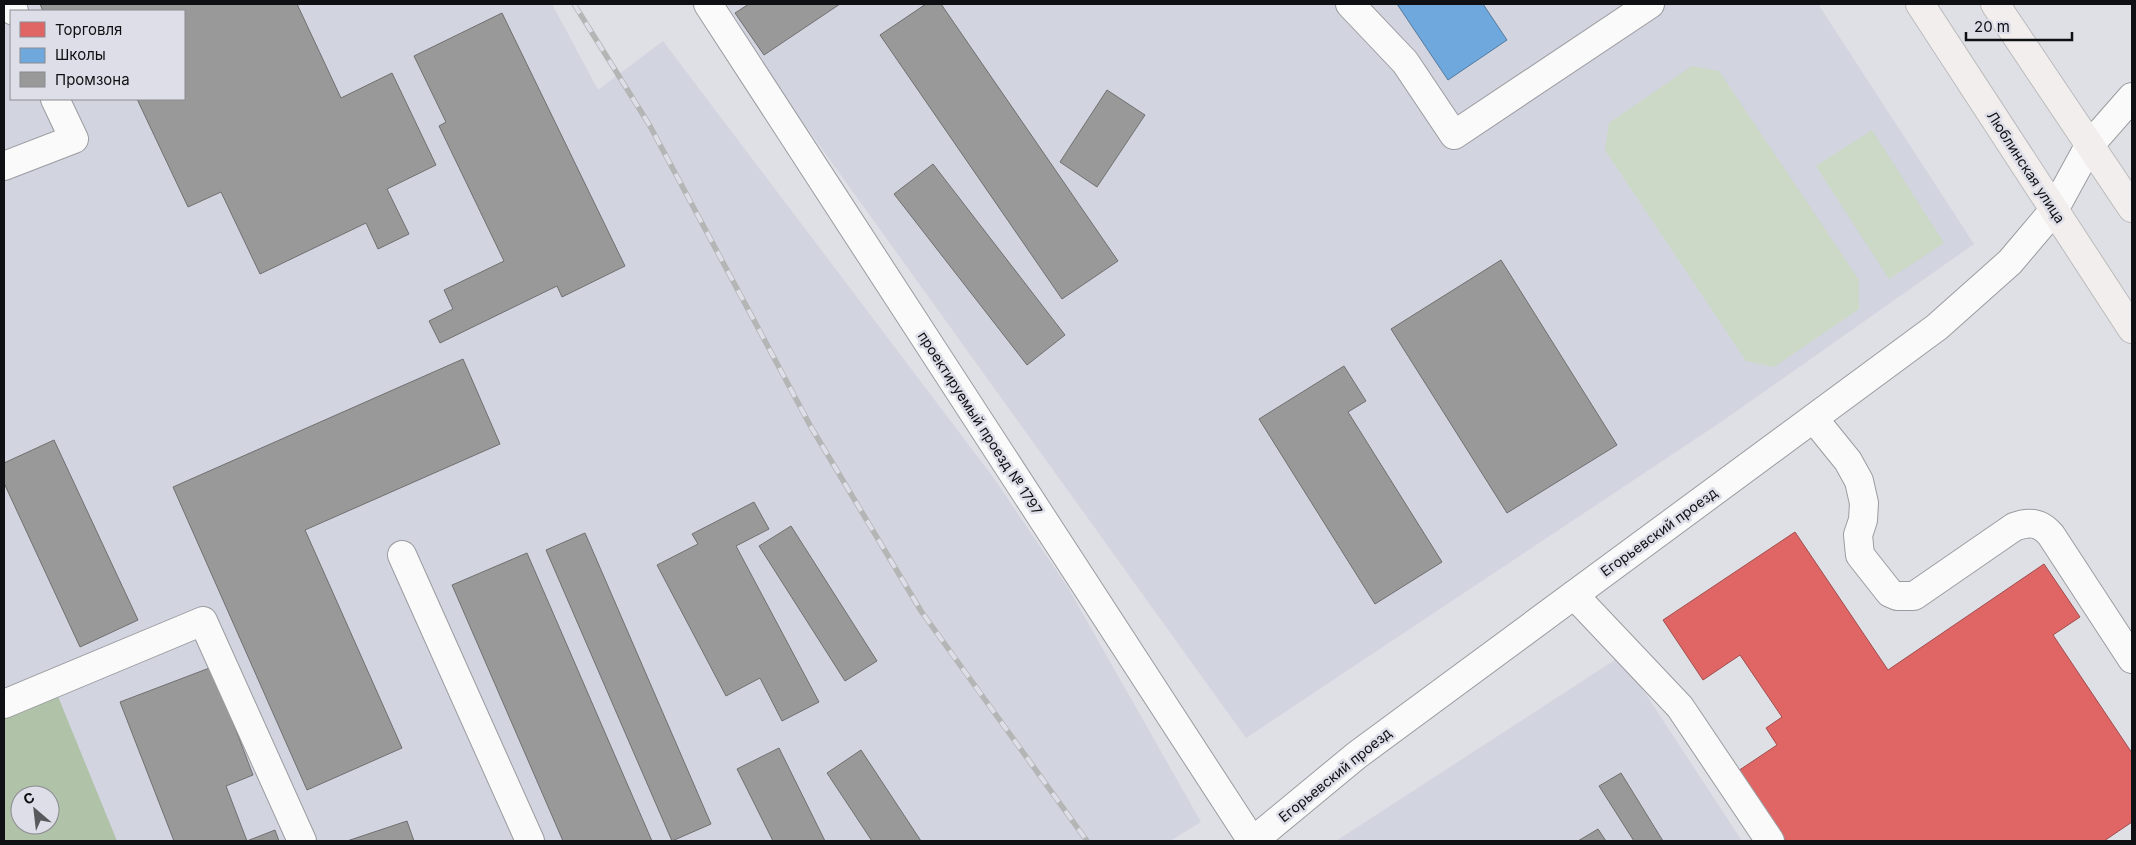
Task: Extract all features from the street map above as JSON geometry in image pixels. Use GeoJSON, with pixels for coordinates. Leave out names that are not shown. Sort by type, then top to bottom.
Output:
{"type":"FeatureCollection","features":[{"type":"Feature","properties":{"kind":"main road","name":"Люблинская улица"},"geometry":{"type":"LineString","coordinates":[[1920,4],[2132,329]]}},
{"type":"Feature","properties":{"kind":"main road"},"geometry":{"type":"LineString","coordinates":[[1995,4],[2132,208]]}},
{"type":"Feature","properties":{"kind":"street","name":"проектируемый проезд № 1797"},"geometry":{"type":"LineString","coordinates":[[708,4],[1252,841]]}},
{"type":"Feature","properties":{"kind":"street"},"geometry":{"type":"LineString","coordinates":[[1350,4],[1405,62],[1454,135],[1650,4]]}},
{"type":"Feature","properties":{"kind":"street","name":"Егорьевский проезд"},"geometry":{"type":"LineString","coordinates":[[1252,841],[1357,755],[1937,327],[2010,262],[2054,210],[2089,146],[2132,97]]}},
{"type":"Feature","properties":{"kind":"street"},"geometry":{"type":"LineString","coordinates":[[4,166],[74,139],[55,100]]}},
{"type":"Feature","properties":{"kind":"street"},"geometry":{"type":"LineString","coordinates":[[1814,419],[1848,462],[1859,481],[1864,503],[1863,520],[1858,535],[1860,554],[1890,593],[1897,596],[1914,596],[2014,527],[2030,523],[2038,524],[2051,535],[2132,659]]}},
{"type":"Feature","properties":{"kind":"street"},"geometry":{"type":"LineString","coordinates":[[402,556],[530,841]]}},
{"type":"Feature","properties":{"kind":"street"},"geometry":{"type":"LineString","coordinates":[[1574,595],[1680,707],[1770,841]]}},
{"type":"Feature","properties":{"kind":"street"},"geometry":{"type":"LineString","coordinates":[[4,704],[203,621],[302,841]]}},
{"type":"Feature","properties":{"kind":"shaded area"},"geometry":{"type":"Polygon","coordinates":[[[4,4],[552,4],[598,90],[663,41],[993,477],[1067,586],[1201,822],[1170,841],[15,841],[13,835],[60,835],[60,785],[10,785],[10,828],[4,812],[4,4]]]}},
{"type":"Feature","properties":{"kind":"shaded area"},"geometry":{"type":"Polygon","coordinates":[[[727,4],[1818,4],[1974,244],[1721,422],[1246,738],[776,85],[727,4]]]}},
{"type":"Feature","properties":{"kind":"shaded area"},"geometry":{"type":"Polygon","coordinates":[[[1621,656],[1742,841],[1336,841],[1621,656]]]}},
{"type":"Feature","properties":{"kind":"green space"},"geometry":{"type":"Polygon","coordinates":[[[1692,66],[1719,71],[1859,280],[1859,309],[1774,367],[1746,361],[1605,150],[1609,123],[1692,66]]]}},
{"type":"Feature","properties":{"kind":"green space"},"geometry":{"type":"Polygon","coordinates":[[[1872,130],[1944,243],[1889,279],[1816,166],[1872,130]]]}},
{"type":"Feature","properties":{"kind":"green space"},"geometry":{"type":"Polygon","coordinates":[[[57,694],[117,841],[4,841],[4,715],[57,694]]]}},
{"type":"Feature","properties":{"kind":"building: Торговля"},"geometry":{"type":"Polygon","coordinates":[[[1795,532],[1888,670],[2044,564],[2080,617],[2053,635],[2132,753],[2132,822],[2104,841],[1786,841],[1738,771],[1777,745],[1766,728],[1782,717],[1740,655],[1703,680],[1663,620],[1795,532]]]}},
{"type":"Feature","properties":{"kind":"building: Школы"},"geometry":{"type":"Polygon","coordinates":[[[1397,4],[1483,4],[1507,40],[1448,80],[1397,4]]]}},
{"type":"Feature","properties":{"kind":"building: Промзона"},"geometry":{"type":"Polygon","coordinates":[[[40,4],[297,4],[341,98],[392,73],[436,165],[387,189],[409,234],[378,249],[366,223],[260,274],[221,192],[188,207],[137,100],[185,100],[185,10],[43,10],[40,4]]]}},
{"type":"Feature","properties":{"kind":"building: Промзона"},"geometry":{"type":"Polygon","coordinates":[[[749,4],[840,4],[764,55],[735,13],[749,4]]]}},
{"type":"Feature","properties":{"kind":"building: Промзона"},"geometry":{"type":"Polygon","coordinates":[[[926,4],[941,4],[1118,261],[1062,299],[880,35],[926,4]]]}},
{"type":"Feature","properties":{"kind":"building: Промзона"},"geometry":{"type":"Polygon","coordinates":[[[502,13],[625,266],[562,297],[557,286],[440,343],[429,321],[453,309],[444,290],[504,261],[439,126],[446,122],[414,56],[502,13]]]}},
{"type":"Feature","properties":{"kind":"building: Промзона"},"geometry":{"type":"Polygon","coordinates":[[[1107,90],[1145,115],[1097,187],[1060,162],[1107,90]]]}},
{"type":"Feature","properties":{"kind":"building: Промзона"},"geometry":{"type":"Polygon","coordinates":[[[933,164],[1065,335],[1027,365],[894,194],[933,164]]]}},
{"type":"Feature","properties":{"kind":"building: Промзона"},"geometry":{"type":"Polygon","coordinates":[[[1501,260],[1617,445],[1507,513],[1391,329],[1501,260]]]}},
{"type":"Feature","properties":{"kind":"building: Промзона"},"geometry":{"type":"Polygon","coordinates":[[[463,359],[500,444],[305,530],[402,748],[307,790],[173,487],[463,359]]]}},
{"type":"Feature","properties":{"kind":"building: Промзона"},"geometry":{"type":"Polygon","coordinates":[[[1344,366],[1366,401],[1348,412],[1442,562],[1375,604],[1259,419],[1344,366]]]}},
{"type":"Feature","properties":{"kind":"building: Промзона"},"geometry":{"type":"Polygon","coordinates":[[[54,440],[138,620],[80,647],[4,483],[4,463],[54,440]]]}},
{"type":"Feature","properties":{"kind":"building: Промзона"},"geometry":{"type":"Polygon","coordinates":[[[754,502],[769,529],[736,546],[819,702],[782,721],[760,678],[726,696],[657,565],[698,544],[692,534],[754,502]]]}},
{"type":"Feature","properties":{"kind":"building: Промзона"},"geometry":{"type":"Polygon","coordinates":[[[791,526],[877,661],[845,681],[759,546],[791,526]]]}},
{"type":"Feature","properties":{"kind":"building: Промзона"},"geometry":{"type":"Polygon","coordinates":[[[585,533],[711,824],[672,841],[546,550],[585,533]]]}},
{"type":"Feature","properties":{"kind":"building: Промзона"},"geometry":{"type":"Polygon","coordinates":[[[527,553],[652,841],[563,841],[452,585],[527,553]]]}},
{"type":"Feature","properties":{"kind":"building: Промзона"},"geometry":{"type":"Polygon","coordinates":[[[212,667],[253,775],[226,786],[247,841],[174,841],[120,702],[212,667]]]}},
{"type":"Feature","properties":{"kind":"building: Промзона"},"geometry":{"type":"Polygon","coordinates":[[[779,748],[825,841],[773,841],[737,769],[779,748]]]}},
{"type":"Feature","properties":{"kind":"building: Промзона"},"geometry":{"type":"Polygon","coordinates":[[[861,750],[921,841],[872,841],[827,773],[861,750]]]}},
{"type":"Feature","properties":{"kind":"building: Промзона"},"geometry":{"type":"Polygon","coordinates":[[[1621,773],[1663,841],[1634,841],[1599,786],[1621,773]]]}},
{"type":"Feature","properties":{"kind":"building: Промзона"},"geometry":{"type":"Polygon","coordinates":[[[407,821],[414,841],[347,841],[407,821]]]}},
{"type":"Feature","properties":{"kind":"building: Промзона"},"geometry":{"type":"Polygon","coordinates":[[[1598,829],[1606,841],[1578,841],[1598,829]]]}},
{"type":"Feature","properties":{"kind":"building: Промзона"},"geometry":{"type":"Polygon","coordinates":[[[275,830],[279,841],[247,841],[275,830]]]}},
{"type":"Feature","properties":{"kind":"railway"},"geometry":{"type":"LineString","coordinates":[[574,4],[650,126],[811,427],[921,611],[1087,841]]}}]}
